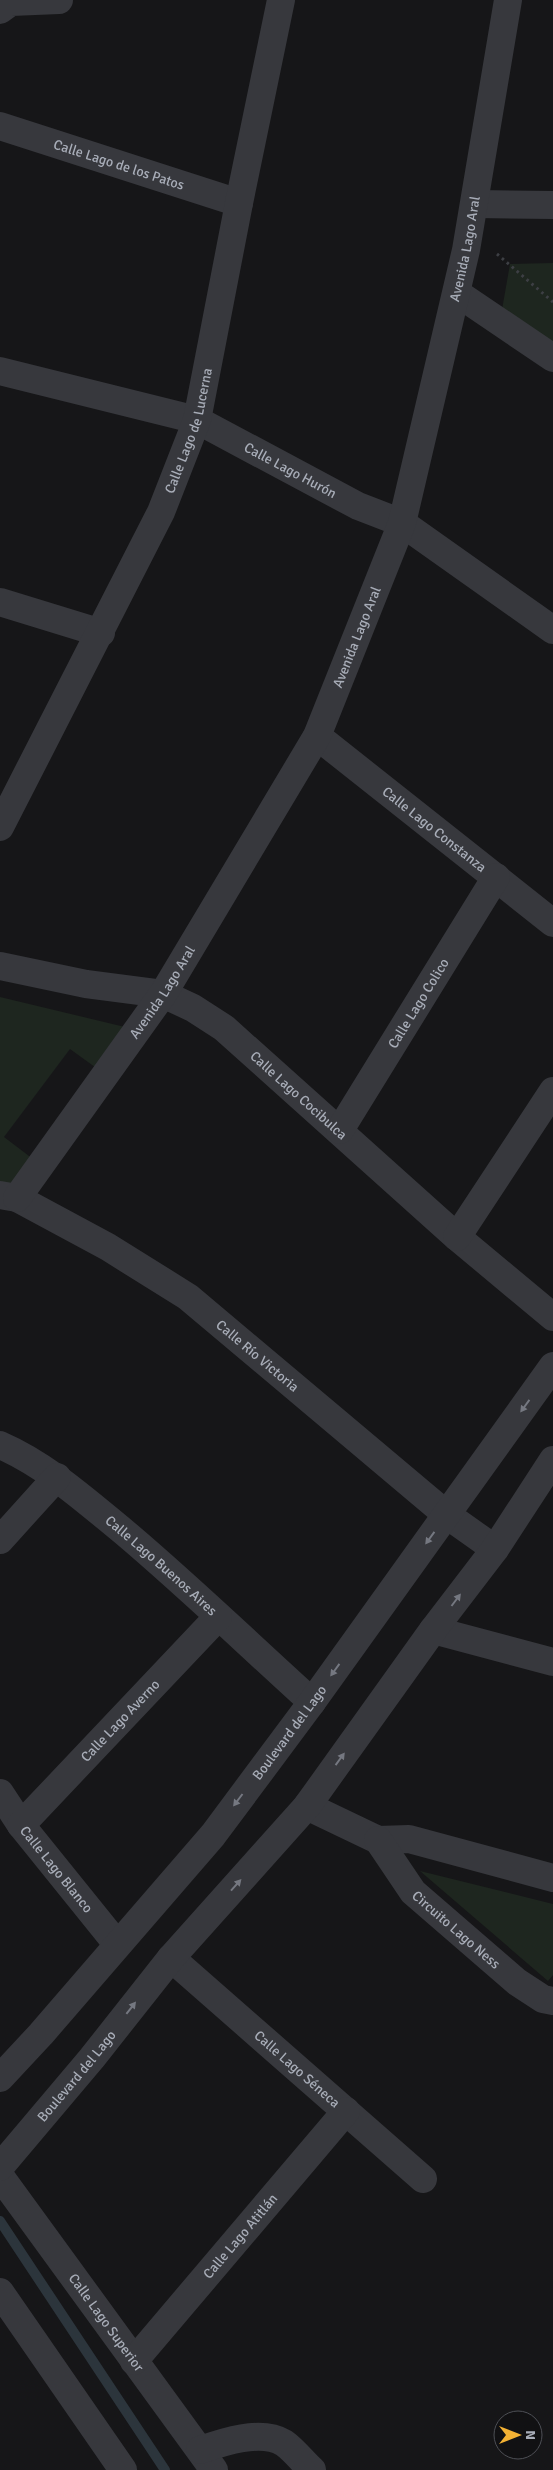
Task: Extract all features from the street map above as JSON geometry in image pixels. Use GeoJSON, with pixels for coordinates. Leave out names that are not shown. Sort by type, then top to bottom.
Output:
{"type":"FeatureCollection","features":[{"type":"Feature","properties":{"kind":"street"},"geometry":{"type":"LineString","coordinates":[[6,6],[59,0]]}},
{"type":"Feature","properties":{"kind":"street","name":"Calle Lago de Lucerna"},"geometry":{"type":"LineString","coordinates":[[3,816],[101,633],[161,512],[197,420],[281,0]]}},
{"type":"Feature","properties":{"kind":"street","name":"Avenida Lago Aral"},"geometry":{"type":"LineString","coordinates":[[8,1196],[163,994],[317,736],[402,523],[457,293],[476,204],[508,0]]}},
{"type":"Feature","properties":{"kind":"street","name":"Calle Lago de los Patos"},"geometry":{"type":"LineString","coordinates":[[0,126],[239,203]]}},
{"type":"Feature","properties":{"kind":"street"},"geometry":{"type":"LineString","coordinates":[[476,204],[553,205]]}},
{"type":"Feature","properties":{"kind":"street"},"geometry":{"type":"LineString","coordinates":[[457,293],[553,358]]}},
{"type":"Feature","properties":{"kind":"street","name":"Calle Lago Hurón"},"geometry":{"type":"LineString","coordinates":[[0,371],[197,420],[358,506],[402,523],[553,630]]}},
{"type":"Feature","properties":{"kind":"street"},"geometry":{"type":"LineString","coordinates":[[0,602],[101,633]]}},
{"type":"Feature","properties":{"kind":"street","name":"Calle Lago Constanza"},"geometry":{"type":"LineString","coordinates":[[317,736],[553,923]]}},
{"type":"Feature","properties":{"kind":"street","name":"Calle Lago Colico"},"geometry":{"type":"LineString","coordinates":[[340,1130],[496,876]]}},
{"type":"Feature","properties":{"kind":"street","name":"Calle Lago Cocibulca"},"geometry":{"type":"LineString","coordinates":[[0,966],[86,984],[163,994],[193,1008],[224,1028],[458,1237],[553,1317]]}},
{"type":"Feature","properties":{"kind":"street"},"geometry":{"type":"LineString","coordinates":[[458,1237],[553,1091]]}},
{"type":"Feature","properties":{"kind":"street","name":"Calle Río Victoria"},"geometry":{"type":"LineString","coordinates":[[8,1196],[108,1246],[188,1297],[447,1515],[495,1549]]}},
{"type":"Feature","properties":{"kind":"street","name":"Boulevard del Lago"},"geometry":{"type":"LineString","coordinates":[[0,2078],[41,2034],[212,1835],[312,1702],[553,1366]]}},
{"type":"Feature","properties":{"kind":"street","name":"Calle Lago Buenos Aires"},"geometry":{"type":"LineString","coordinates":[[0,1445],[57,1478],[150,1554],[312,1702]]}},
{"type":"Feature","properties":{"kind":"street","name":"Boulevard del Lago"},"geometry":{"type":"LineString","coordinates":[[0,2167],[92,2058],[171,1958],[307,1806],[433,1630],[495,1549],[553,1460]]}},
{"type":"Feature","properties":{"kind":"street"},"geometry":{"type":"LineString","coordinates":[[0,1540],[57,1478]]}},
{"type":"Feature","properties":{"kind":"street","name":"Calle Lago Averno"},"geometry":{"type":"LineString","coordinates":[[21,1825],[218,1617]]}},
{"type":"Feature","properties":{"kind":"street"},"geometry":{"type":"LineString","coordinates":[[433,1630],[553,1662]]}},
{"type":"Feature","properties":{"kind":"street","name":"Calle Lago Blanco"},"geometry":{"type":"LineString","coordinates":[[0,1793],[21,1825],[117,1944]]}},
{"type":"Feature","properties":{"kind":"street"},"geometry":{"type":"LineString","coordinates":[[307,1806],[378,1840],[409,1838],[553,1878]]}},
{"type":"Feature","properties":{"kind":"street","name":"Circuito Lago Ness"},"geometry":{"type":"LineString","coordinates":[[378,1840],[413,1892],[517,1982],[543,1999],[553,2001]]}},
{"type":"Feature","properties":{"kind":"street","name":"Calle Lago Séneca"},"geometry":{"type":"LineString","coordinates":[[171,1958],[422,2179]]}},
{"type":"Feature","properties":{"kind":"street","name":"Calle Lago Atitlán"},"geometry":{"type":"LineString","coordinates":[[134,2361],[346,2111]]}},
{"type":"Feature","properties":{"kind":"street","name":"Calle Lago Superior"},"geometry":{"type":"LineString","coordinates":[[0,2176],[207,2460]]}},
{"type":"Feature","properties":{"kind":"street"},"geometry":{"type":"LineString","coordinates":[[0,2292],[123,2470]]}},
{"type":"Feature","properties":{"kind":"street"},"geometry":{"type":"LineString","coordinates":[[207,2460],[231,2440],[259,2437],[283,2443],[312,2470]]}},
{"type":"Feature","properties":{"kind":"path"},"geometry":{"type":"LineString","coordinates":[[470,232],[553,302]]}},
{"type":"Feature","properties":{"kind":"shaded area"},"geometry":{"type":"Polygon","coordinates":[[[553,263],[553,360],[500,321],[510,264],[553,263]]]}},
{"type":"Feature","properties":{"kind":"shaded area"},"geometry":{"type":"Polygon","coordinates":[[[0,997],[125,1027],[99,1070],[70,1049],[4,1137],[33,1159],[8,1187],[0,1190],[0,997]]]}},
{"type":"Feature","properties":{"kind":"shaded area"},"geometry":{"type":"Polygon","coordinates":[[[420,1871],[553,1904],[553,1975],[548,1981],[420,1871]]]}},
{"type":"Feature","properties":{"kind":"waterway"},"geometry":{"type":"LineString","coordinates":[[0,2221],[165,2470]]}}]}
